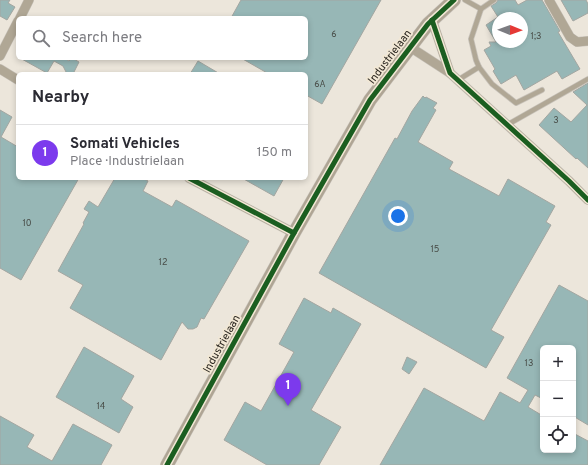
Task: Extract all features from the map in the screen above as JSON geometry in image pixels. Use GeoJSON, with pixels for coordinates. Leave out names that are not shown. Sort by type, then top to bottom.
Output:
{"type":"FeatureCollection","features":[{"type":"Feature","properties":{"kind":"street"},"geometry":{"type":"LineString","coordinates":[[21,16],[29,0]]}},
{"type":"Feature","properties":{"kind":"street","name":"Industrielaan"},"geometry":{"type":"LineString","coordinates":[[167,465],[294,233],[370,100],[432,20],[454,0]]}},
{"type":"Feature","properties":{"kind":"street"},"geometry":{"type":"LineString","coordinates":[[548,0],[570,37],[577,42],[588,41]]}},
{"type":"Feature","properties":{"kind":"street"},"geometry":{"type":"LineString","coordinates":[[432,20],[450,73]]}},
{"type":"Feature","properties":{"kind":"street"},"geometry":{"type":"LineString","coordinates":[[0,56],[16,25]]}},
{"type":"Feature","properties":{"kind":"street"},"geometry":{"type":"LineString","coordinates":[[410,47],[450,73],[588,200]]}},
{"type":"Feature","properties":{"kind":"street"},"geometry":{"type":"LineString","coordinates":[[0,69],[16,79]]}},
{"type":"Feature","properties":{"kind":"street"},"geometry":{"type":"LineString","coordinates":[[193,180],[294,233]]}},
{"type":"Feature","properties":{"kind":"lane"},"geometry":{"type":"LineString","coordinates":[[465,0],[481,9]]}},
{"type":"Feature","properties":{"kind":"lane"},"geometry":{"type":"LineString","coordinates":[[494,0],[481,9],[471,39],[479,67],[492,84],[516,102],[542,90]]}},
{"type":"Feature","properties":{"kind":"lane"},"geometry":{"type":"LineString","coordinates":[[458,80],[479,67]]}},
{"type":"Feature","properties":{"kind":"lane"},"geometry":{"type":"LineString","coordinates":[[507,125],[588,79]]}},
{"type":"Feature","properties":{"kind":"building"},"geometry":{"type":"Polygon","coordinates":[[[0,0],[10,0],[8,3],[15,7],[7,20],[0,16],[0,0]]]}},
{"type":"Feature","properties":{"kind":"building"},"geometry":{"type":"Polygon","coordinates":[[[241,0],[381,0],[322,104],[308,96],[308,72],[266,72],[244,60],[308,60],[308,16],[232,16],[241,0]]]}},
{"type":"Feature","properties":{"kind":"building"},"geometry":{"type":"Polygon","coordinates":[[[498,0],[515,0],[518,5],[527,0],[542,0],[560,31],[558,32],[580,69],[562,79],[557,71],[524,90],[516,75],[501,84],[493,71],[495,69],[484,50],[491,46],[489,42],[492,42],[492,48],[528,48],[528,12],[495,12],[491,6],[498,0]]]}},
{"type":"Feature","properties":{"kind":"building"},"geometry":{"type":"Polygon","coordinates":[[[561,0],[586,0],[588,4],[588,13],[573,21],[561,0]]]}},
{"type":"Feature","properties":{"kind":"building"},"geometry":{"type":"Polygon","coordinates":[[[492,21],[492,35],[486,25],[492,21]]]}},
{"type":"Feature","properties":{"kind":"building"},"geometry":{"type":"Polygon","coordinates":[[[24,60],[76,60],[79,62],[74,72],[66,72],[63,66],[54,61],[48,72],[24,60]]]}},
{"type":"Feature","properties":{"kind":"building"},"geometry":{"type":"Polygon","coordinates":[[[198,61],[217,72],[191,72],[198,61]]]}},
{"type":"Feature","properties":{"kind":"building"},"geometry":{"type":"Polygon","coordinates":[[[588,83],[588,168],[539,125],[554,108],[571,122],[587,105],[573,92],[588,83]]]}},
{"type":"Feature","properties":{"kind":"building"},"geometry":{"type":"Polygon","coordinates":[[[423,96],[437,103],[433,108],[436,110],[418,142],[453,162],[449,169],[499,196],[508,179],[555,206],[546,222],[551,225],[491,330],[504,337],[486,368],[319,273],[395,138],[397,139],[412,111],[423,96]]]}},
{"type":"Feature","properties":{"kind":"building"},"geometry":{"type":"Polygon","coordinates":[[[0,110],[12,117],[1,137],[16,146],[16,180],[78,180],[21,280],[0,268],[0,110]]]}},
{"type":"Feature","properties":{"kind":"building"},"geometry":{"type":"Polygon","coordinates":[[[114,180],[146,180],[148,181],[143,191],[172,207],[176,200],[249,241],[204,319],[201,318],[197,327],[193,329],[188,329],[182,322],[161,360],[70,308],[83,285],[58,271],[84,224],[83,223],[89,212],[84,209],[89,201],[98,207],[114,180]]]}},
{"type":"Feature","properties":{"kind":"building"},"geometry":{"type":"Polygon","coordinates":[[[246,180],[283,180],[274,196],[246,180]]]}},
{"type":"Feature","properties":{"kind":"building"},"geometry":{"type":"Polygon","coordinates":[[[559,285],[588,301],[588,425],[576,418],[576,345],[540,345],[540,398],[535,395],[528,407],[540,414],[540,453],[576,453],[576,435],[588,441],[588,465],[380,465],[424,388],[484,421],[500,392],[520,403],[528,390],[507,378],[559,285]]]}},
{"type":"Feature","properties":{"kind":"building"},"geometry":{"type":"Polygon","coordinates":[[[304,298],[331,313],[333,308],[361,324],[311,410],[341,427],[319,465],[267,465],[224,440],[245,402],[261,411],[294,352],[279,344],[304,298]]]}},
{"type":"Feature","properties":{"kind":"building"},"geometry":{"type":"Polygon","coordinates":[[[84,347],[134,376],[121,399],[133,407],[119,433],[56,397],[84,347]]]}},
{"type":"Feature","properties":{"kind":"building"},"geometry":{"type":"Polygon","coordinates":[[[407,357],[417,362],[409,374],[402,369],[407,357]]]}},
{"type":"Feature","properties":{"kind":"building"},"geometry":{"type":"Polygon","coordinates":[[[0,416],[34,435],[27,447],[52,461],[73,424],[112,445],[101,465],[0,465],[0,416]]]}},
{"type":"Feature","properties":{"kind":"cycle path"},"geometry":{"type":"LineString","coordinates":[[167,465],[294,233],[370,100],[428,24],[454,0]]}},
{"type":"Feature","properties":{"kind":"cycle path"},"geometry":{"type":"LineString","coordinates":[[432,20],[450,73],[588,200]]}},
{"type":"Feature","properties":{"kind":"cycle path"},"geometry":{"type":"LineString","coordinates":[[193,180],[294,233]]}},
{"type":"Feature","properties":{"kind":"place","name":"Somati Vehicles"},"geometry":{"type":"Point","coordinates":[288,406]}}]}
